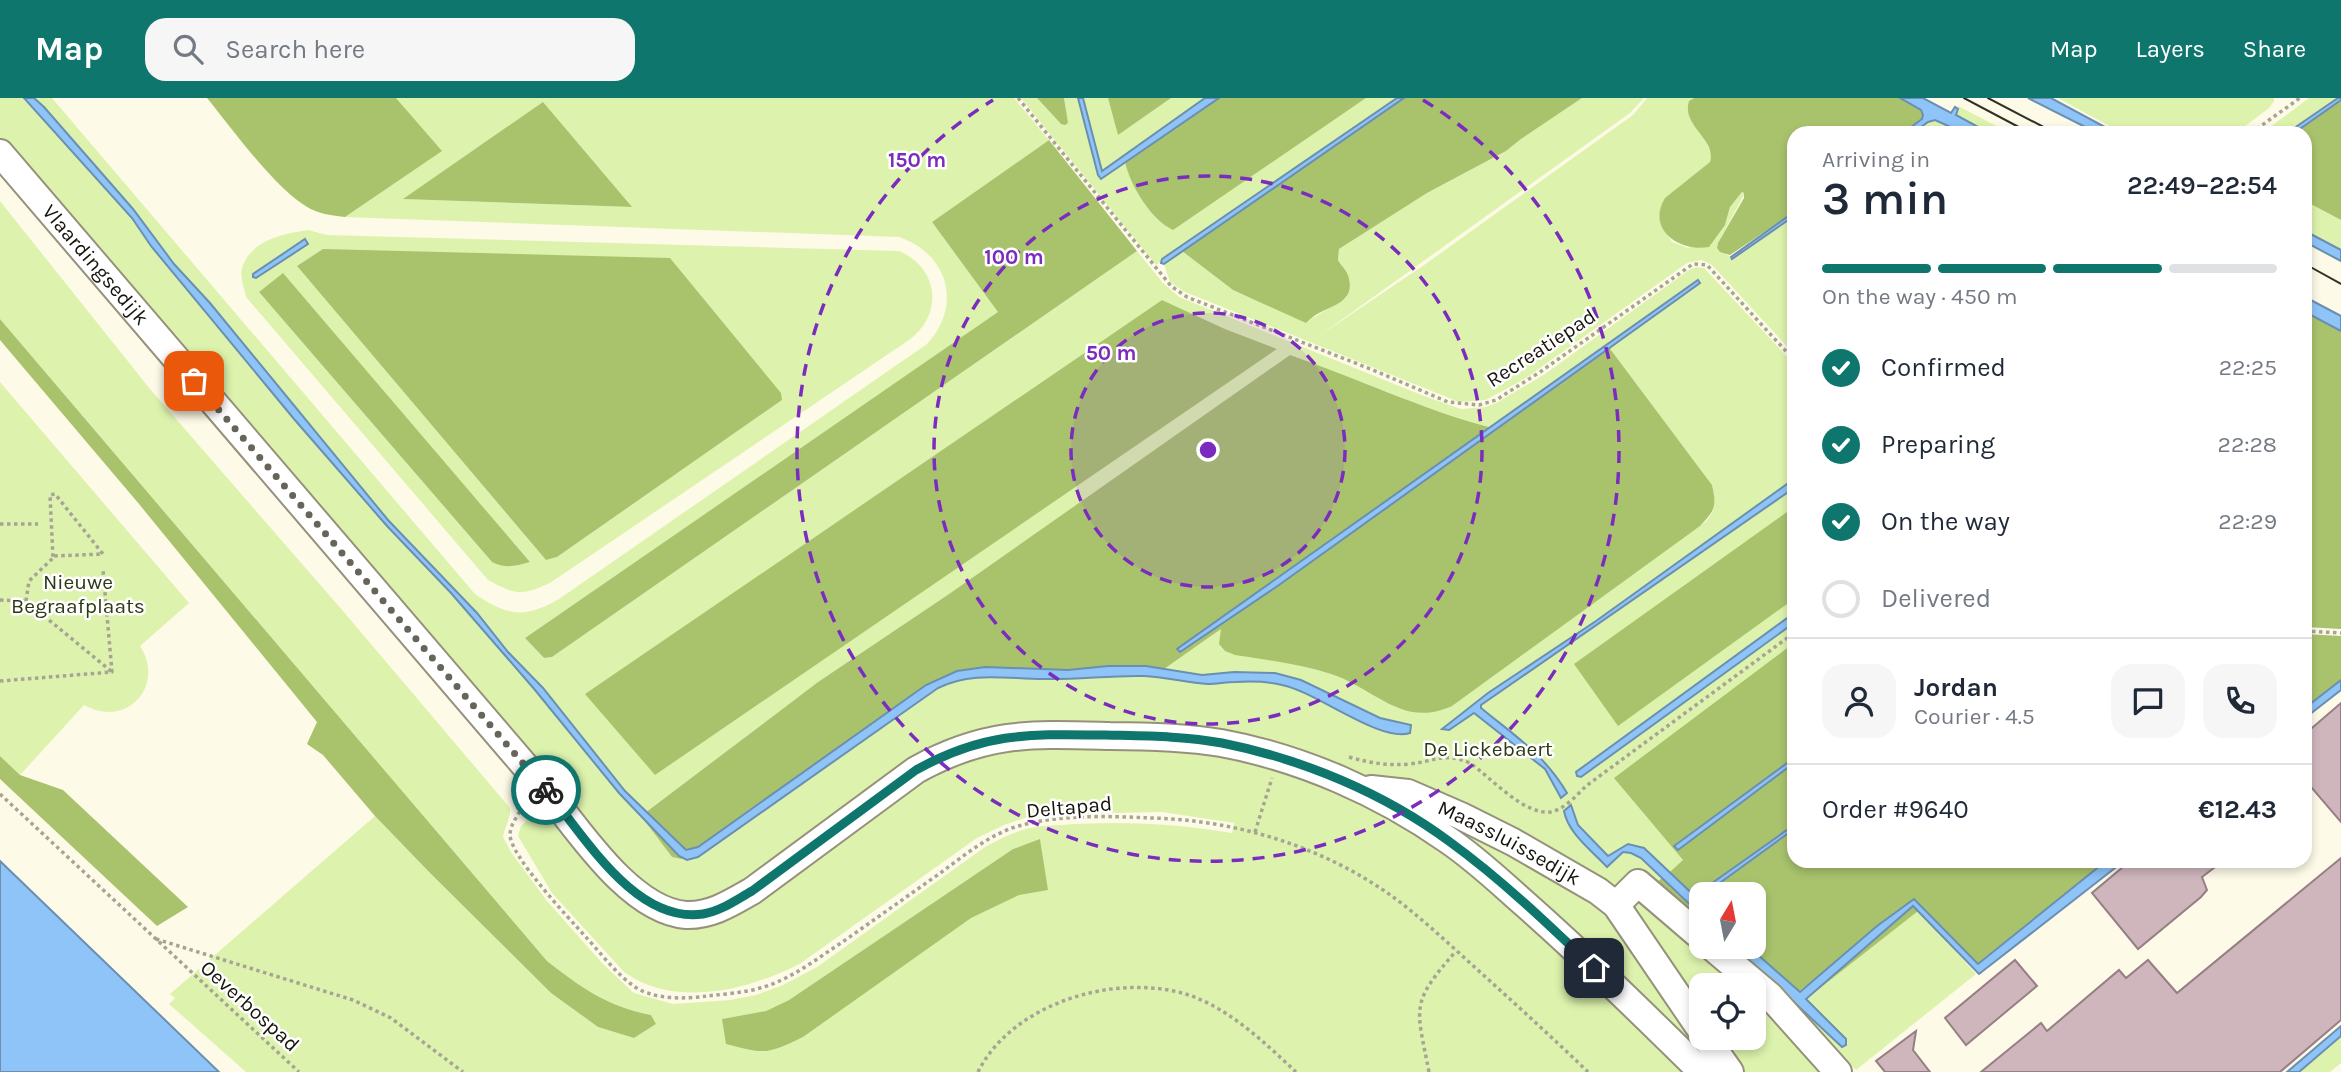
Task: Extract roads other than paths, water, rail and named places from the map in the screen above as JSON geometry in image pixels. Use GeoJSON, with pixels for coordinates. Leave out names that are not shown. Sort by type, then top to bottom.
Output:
{"type":"FeatureCollection","features":[{"type":"Feature","properties":{"kind":"street","name":"Vlaardingsedijk"},"geometry":{"type":"LineString","coordinates":[[0,153],[491,727]]}},
{"type":"Feature","properties":{"kind":"street","name":"Maassluissedijk"},"geometry":{"type":"LineString","coordinates":[[491,727],[611,872],[644,898],[685,915],[705,914],[725,907],[752,891],[916,770],[943,755],[978,742],[1018,735],[1176,737],[1222,743],[1279,758],[1356,787],[1447,840],[1482,866],[1556,931],[1702,1072]]}},
{"type":"Feature","properties":{"kind":"street","name":"Maassluissedijk"},"geometry":{"type":"LineString","coordinates":[[1356,787],[1408,793],[1513,842],[1598,891],[1616,905],[1689,1012]]}},
{"type":"Feature","properties":{"kind":"street"},"geometry":{"type":"LineString","coordinates":[[1616,905],[1637,883],[1689,927]]}},
{"type":"Feature","properties":{"kind":"street"},"geometry":{"type":"LineString","coordinates":[[1726,959],[1770,996],[1838,1072]]}},
{"type":"Feature","properties":{"kind":"street"},"geometry":{"type":"LineString","coordinates":[[1714,1050],[1730,1072]]}},
{"type":"Feature","properties":{"kind":"water"},"geometry":{"type":"Polygon","coordinates":[[[24,98],[34,98],[44,107],[133,209],[174,264],[210,303],[388,520],[477,613],[508,652],[543,688],[625,791],[686,850],[698,847],[926,685],[957,671],[985,667],[1068,670],[1146,666],[1202,675],[1234,672],[1275,673],[1301,680],[1380,718],[1411,725],[1410,733],[1382,731],[1296,689],[1270,683],[1247,681],[1208,684],[1144,676],[964,679],[938,688],[698,857],[687,860],[679,856],[619,793],[451,593],[387,526],[294,419],[151,246],[132,218],[24,98]]]}},
{"type":"Feature","properties":{"kind":"water"},"geometry":{"type":"Polygon","coordinates":[[[1078,98],[1083,98],[1102,171],[1205,98],[1219,98],[1101,179],[1078,98]]]}},
{"type":"Feature","properties":{"kind":"water"},"geometry":{"type":"Polygon","coordinates":[[[1397,98],[1404,98],[1164,264],[1161,263],[1162,259],[1397,98]]]}},
{"type":"Feature","properties":{"kind":"water"},"geometry":{"type":"Polygon","coordinates":[[[1900,98],[1923,98],[1951,113],[1955,107],[1958,109],[1956,115],[1976,126],[1948,126],[1935,120],[1923,126],[1912,126],[1922,119],[1921,110],[1900,98]]]}},
{"type":"Feature","properties":{"kind":"water"},"geometry":{"type":"Polygon","coordinates":[[[2028,98],[2051,98],[2103,126],[2083,126],[2028,98]]]}},
{"type":"Feature","properties":{"kind":"water"},"geometry":{"type":"Polygon","coordinates":[[[2338,98],[2341,98],[2304,126],[2297,126],[2338,98]]]}},
{"type":"Feature","properties":{"kind":"water"},"geometry":{"type":"Polygon","coordinates":[[[1787,217],[1787,221],[1732,259],[1731,257],[1787,217]]]}},
{"type":"Feature","properties":{"kind":"water"},"geometry":{"type":"Polygon","coordinates":[[[2312,235],[2341,250],[2341,261],[2312,246],[2312,235]]]}},
{"type":"Feature","properties":{"kind":"water"},"geometry":{"type":"Polygon","coordinates":[[[305,239],[308,244],[256,278],[253,277],[253,274],[305,239]]]}},
{"type":"Feature","properties":{"kind":"water"},"geometry":{"type":"Polygon","coordinates":[[[1698,280],[1700,283],[1279,585],[1180,652],[1177,649],[1698,280]]]}},
{"type":"Feature","properties":{"kind":"water"},"geometry":{"type":"Polygon","coordinates":[[[2312,301],[2341,316],[2341,331],[2312,316],[2312,301]]]}},
{"type":"Feature","properties":{"kind":"water"},"geometry":{"type":"Polygon","coordinates":[[[1787,484],[1787,493],[1481,705],[1481,708],[1549,767],[1567,793],[1561,798],[1545,769],[1474,713],[1449,730],[1442,729],[1488,693],[1596,621],[1787,484]]]}},
{"type":"Feature","properties":{"kind":"water"},"geometry":{"type":"Polygon","coordinates":[[[1787,618],[1787,628],[1581,777],[1577,776],[1576,772],[1787,618]]]}},
{"type":"Feature","properties":{"kind":"water"},"geometry":{"type":"Polygon","coordinates":[[[2341,680],[2341,690],[2312,713],[2312,703],[2341,680]]]}},
{"type":"Feature","properties":{"kind":"water"},"geometry":{"type":"Polygon","coordinates":[[[1787,763],[1787,768],[1678,850],[1674,846],[1787,763]]]}},
{"type":"Feature","properties":{"kind":"water"},"geometry":{"type":"Polygon","coordinates":[[[1571,805],[1578,825],[1608,856],[1628,844],[1644,848],[1689,891],[1689,904],[1641,858],[1631,853],[1623,852],[1607,867],[1570,827],[1564,811],[1571,805]]]}},
{"type":"Feature","properties":{"kind":"water"},"geometry":{"type":"Polygon","coordinates":[[[1787,830],[1787,834],[1721,882],[1714,882],[1787,830]]]}},
{"type":"Feature","properties":{"kind":"water"},"geometry":{"type":"Polygon","coordinates":[[[0,861],[219,1072],[0,1072],[0,861]]]}},
{"type":"Feature","properties":{"kind":"water"},"geometry":{"type":"Polygon","coordinates":[[[2097,868],[2115,868],[1979,974],[1913,906],[1806,999],[1846,1039],[1846,1045],[1842,1047],[1766,976],[1766,973],[1748,959],[1763,959],[1800,992],[1877,926],[1914,899],[1978,964],[2097,868]]]}},
{"type":"Feature","properties":{"kind":"water"},"geometry":{"type":"Polygon","coordinates":[[[2341,1026],[2341,1036],[2299,1072],[2287,1072],[2341,1026]]]}},
{"type":"Feature","properties":{"kind":"tram line"},"geometry":{"type":"LineString","coordinates":[[1964,98],[2017,126]]}},
{"type":"Feature","properties":{"kind":"tram line"},"geometry":{"type":"LineString","coordinates":[[1988,98],[2042,126]]}},
{"type":"Feature","properties":{"kind":"tram line"},"geometry":{"type":"LineString","coordinates":[[2312,268],[2341,284]]}},
{"type":"Feature","properties":{"kind":"park label","name":"Nieuwe Begraafplaats"},"geometry":{"type":"Point","coordinates":[78,594]}},
{"type":"Feature","properties":{"kind":"park label","name":"De Lickebaert"},"geometry":{"type":"Point","coordinates":[1488,749]}}]}
